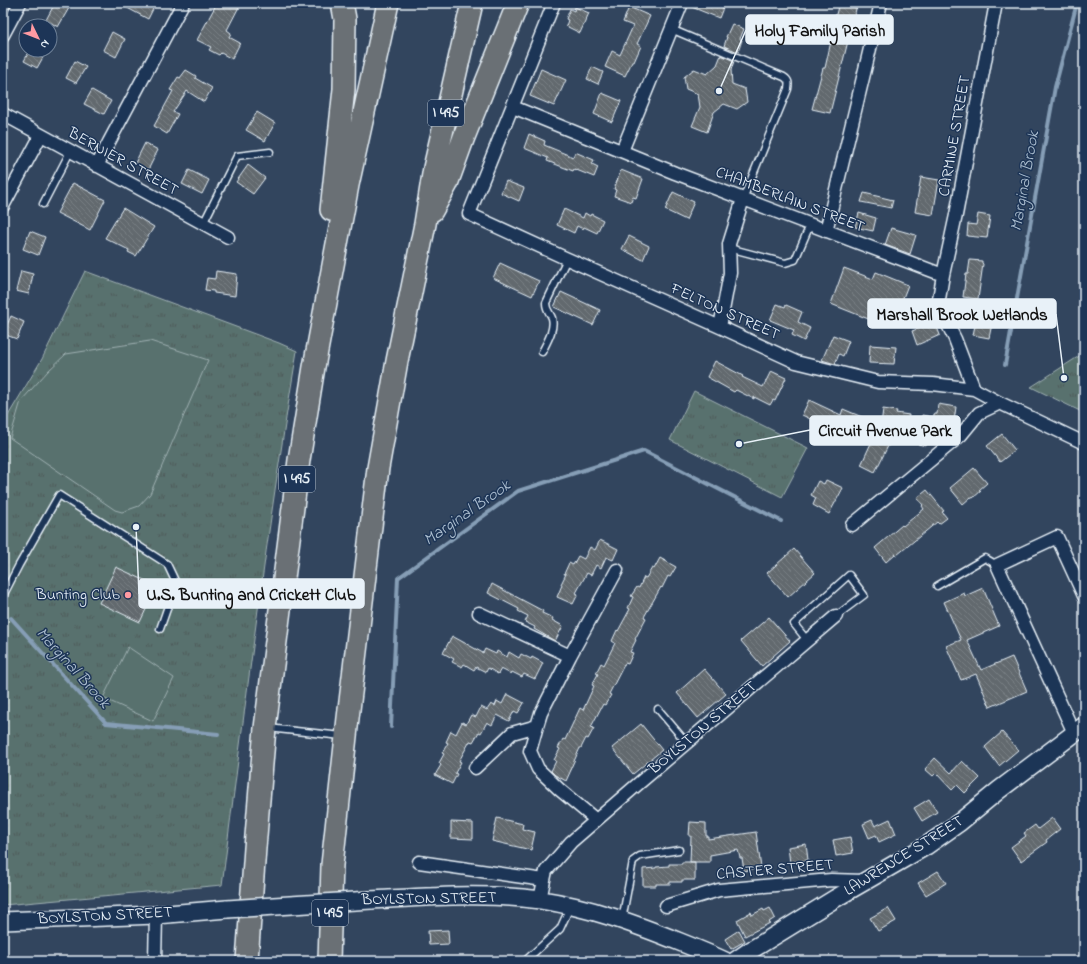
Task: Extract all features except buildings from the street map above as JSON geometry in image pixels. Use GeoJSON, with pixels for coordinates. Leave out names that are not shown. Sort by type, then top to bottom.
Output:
{"type":"FeatureCollection","features":[{"type":"Feature","properties":{"kind":"highway"},"geometry":{"type":"LineString","coordinates":[[314,367],[344,89],[345,19],[342,3]]}},
{"type":"Feature","properties":{"kind":"highway","name":"I 495"},"geometry":{"type":"LineString","coordinates":[[247,961],[265,728],[292,514],[314,367],[348,185],[388,3]]}},
{"type":"Feature","properties":{"kind":"highway","name":"I 495"},"geometry":{"type":"LineString","coordinates":[[329,961],[332,865],[378,468],[397,361],[425,224],[434,168],[472,3]]}},
{"type":"Feature","properties":{"kind":"highway"},"geometry":{"type":"LineString","coordinates":[[425,224],[448,184],[464,137],[518,3]]}},
{"type":"Feature","properties":{"kind":"main road","name":"LAWRENCE STREET"},"geometry":{"type":"LineString","coordinates":[[735,961],[816,910],[926,846],[960,822],[1079,729]]}},
{"type":"Feature","properties":{"kind":"main road","name":"BOYLSTON STREET"},"geometry":{"type":"LineString","coordinates":[[3,921],[156,915],[411,897],[486,896],[540,900],[580,907],[654,932],[724,961]]}},
{"type":"Feature","properties":{"kind":"street"},"geometry":{"type":"LineString","coordinates":[[3,35],[20,3]]}},
{"type":"Feature","properties":{"kind":"street"},"geometry":{"type":"LineString","coordinates":[[97,166],[183,3]]}},
{"type":"Feature","properties":{"kind":"street"},"geometry":{"type":"LineString","coordinates":[[513,107],[554,3]]}},
{"type":"Feature","properties":{"kind":"street"},"geometry":{"type":"LineString","coordinates":[[622,151],[682,3]]}},
{"type":"Feature","properties":{"kind":"street"},"geometry":{"type":"LineString","coordinates":[[826,231],[881,3]]}},
{"type":"Feature","properties":{"kind":"street","name":"CARMINE STREET"},"geometry":{"type":"LineString","coordinates":[[943,275],[956,215],[996,3]]}},
{"type":"Feature","properties":{"kind":"street","name":"CHAMBERLAIN STREET"},"geometry":{"type":"LineString","coordinates":[[513,107],[743,199],[943,275]]}},
{"type":"Feature","properties":{"kind":"street","name":"FELTON STREET"},"geometry":{"type":"LineString","coordinates":[[513,107],[469,214],[720,326],[796,362],[878,382],[933,384],[974,389],[1084,443]]}},
{"type":"Feature","properties":{"kind":"street","name":"BERNIER STREET"},"geometry":{"type":"LineString","coordinates":[[3,114],[70,152],[228,237]]}},
{"type":"Feature","properties":{"kind":"street"},"geometry":{"type":"LineString","coordinates":[[3,206],[41,135]]}},
{"type":"Feature","properties":{"kind":"street"},"geometry":{"type":"LineString","coordinates":[[720,326],[730,273],[729,244],[743,199]]}},
{"type":"Feature","properties":{"kind":"street"},"geometry":{"type":"LineString","coordinates":[[943,275],[938,305],[955,339],[974,389]]}},
{"type":"Feature","properties":{"kind":"street"},"geometry":{"type":"LineString","coordinates":[[852,525],[961,435],[979,413],[1000,403]]}},
{"type":"Feature","properties":{"kind":"street"},"geometry":{"type":"LineString","coordinates":[[1079,729],[997,565],[1057,537],[1084,596]]}},
{"type":"Feature","properties":{"kind":"street"},"geometry":{"type":"LineString","coordinates":[[596,820],[560,790],[538,769],[530,750],[541,713],[617,570]]}},
{"type":"Feature","properties":{"kind":"street"},"geometry":{"type":"LineString","coordinates":[[479,614],[570,656]]}},
{"type":"Feature","properties":{"kind":"street","name":"BOYLSTON STREET"},"geometry":{"type":"LineString","coordinates":[[540,900],[546,871],[571,842],[686,742],[836,616]]}},
{"type":"Feature","properties":{"kind":"street"},"geometry":{"type":"LineString","coordinates":[[475,768],[512,733],[537,726]]}},
{"type":"Feature","properties":{"kind":"street"},"geometry":{"type":"LineString","coordinates":[[419,862],[544,880]]}},
{"type":"Feature","properties":{"kind":"street","name":"CASTER STREET"},"geometry":{"type":"LineString","coordinates":[[666,906],[719,890],[831,880],[865,882]]}},
{"type":"Feature","properties":{"kind":"street"},"geometry":{"type":"LineString","coordinates":[[155,961],[156,915]]}},
{"type":"Feature","properties":{"kind":"lane"},"geometry":{"type":"LineString","coordinates":[[671,29],[784,77],[789,83],[788,89],[743,199]]}},
{"type":"Feature","properties":{"kind":"lane"},"geometry":{"type":"LineString","coordinates":[[43,204],[70,152]]}},
{"type":"Feature","properties":{"kind":"lane"},"geometry":{"type":"LineString","coordinates":[[203,224],[237,156],[270,152]]}},
{"type":"Feature","properties":{"kind":"lane"},"geometry":{"type":"LineString","coordinates":[[729,248],[785,263],[790,262],[796,260],[810,225]]}},
{"type":"Feature","properties":{"kind":"lane"},"geometry":{"type":"LineString","coordinates":[[542,352],[552,329],[552,319],[546,308],[546,304],[568,259]]}},
{"type":"Feature","properties":{"kind":"lane"},"geometry":{"type":"LineString","coordinates":[[3,596],[59,495],[167,564],[176,583],[160,629]]}},
{"type":"Feature","properties":{"kind":"lane"},"geometry":{"type":"LineString","coordinates":[[937,586],[985,558],[997,565]]}},
{"type":"Feature","properties":{"kind":"lane"},"geometry":{"type":"LineString","coordinates":[[808,640],[794,624],[849,575],[864,595],[836,616]]}},
{"type":"Feature","properties":{"kind":"lane"},"geometry":{"type":"LineString","coordinates":[[658,709],[686,742]]}},
{"type":"Feature","properties":{"kind":"lane"},"geometry":{"type":"LineString","coordinates":[[265,728],[346,736]]}},
{"type":"Feature","properties":{"kind":"lane"},"geometry":{"type":"LineString","coordinates":[[622,920],[633,860],[640,856],[679,850]]}},
{"type":"Feature","properties":{"kind":"lane"},"geometry":{"type":"LineString","coordinates":[[525,961],[560,929],[571,906]]}},
{"type":"Feature","properties":{"kind":"green space"},"geometry":{"type":"Polygon","coordinates":[[[85,271],[297,351],[266,551],[222,885],[3,905],[3,424],[42,359],[85,271]]]}},
{"type":"Feature","properties":{"kind":"green space"},"geometry":{"type":"Polygon","coordinates":[[[150,341],[208,360],[150,494],[139,506],[122,512],[115,510],[10,438],[21,401],[48,371],[66,354],[150,341]]]}},
{"type":"Feature","properties":{"kind":"green space"},"geometry":{"type":"Polygon","coordinates":[[[1084,353],[1084,413],[1031,387],[1084,353]]]}},
{"type":"Feature","properties":{"kind":"green space"},"geometry":{"type":"Polygon","coordinates":[[[694,391],[808,448],[782,497],[670,440],[694,391]]]}},
{"type":"Feature","properties":{"kind":"green space"},"geometry":{"type":"Polygon","coordinates":[[[128,647],[174,678],[153,721],[103,698],[128,647]]]}},
{"type":"Feature","properties":{"kind":"waterway","name":"Marginal Brook"},"geometry":{"type":"LineString","coordinates":[[1005,365],[1055,87],[1077,3]]}},
{"type":"Feature","properties":{"kind":"waterway","name":"Marginal Brook"},"geometry":{"type":"LineString","coordinates":[[391,727],[398,578],[518,491],[644,451],[781,521]]}},
{"type":"Feature","properties":{"kind":"waterway","name":"Marginal Brook"},"geometry":{"type":"LineString","coordinates":[[11,618],[106,723],[218,734]]}},
{"type":"Feature","properties":{"kind":"place","name":"Holy Family Parish"},"geometry":{"type":"Point","coordinates":[719,91]}},
{"type":"Feature","properties":{"kind":"place","name":"Marshall Brook Wetlands"},"geometry":{"type":"Point","coordinates":[1064,378]}},
{"type":"Feature","properties":{"kind":"place","name":"Circuit Avenue Park"},"geometry":{"type":"Point","coordinates":[739,444]}},
{"type":"Feature","properties":{"kind":"place","name":"U.S. Bunting and Crickett Club"},"geometry":{"type":"Point","coordinates":[136,527]}},
{"type":"Feature","properties":{"kind":"place","name":"Bunting Club"},"geometry":{"type":"Point","coordinates":[128,595]}}]}
